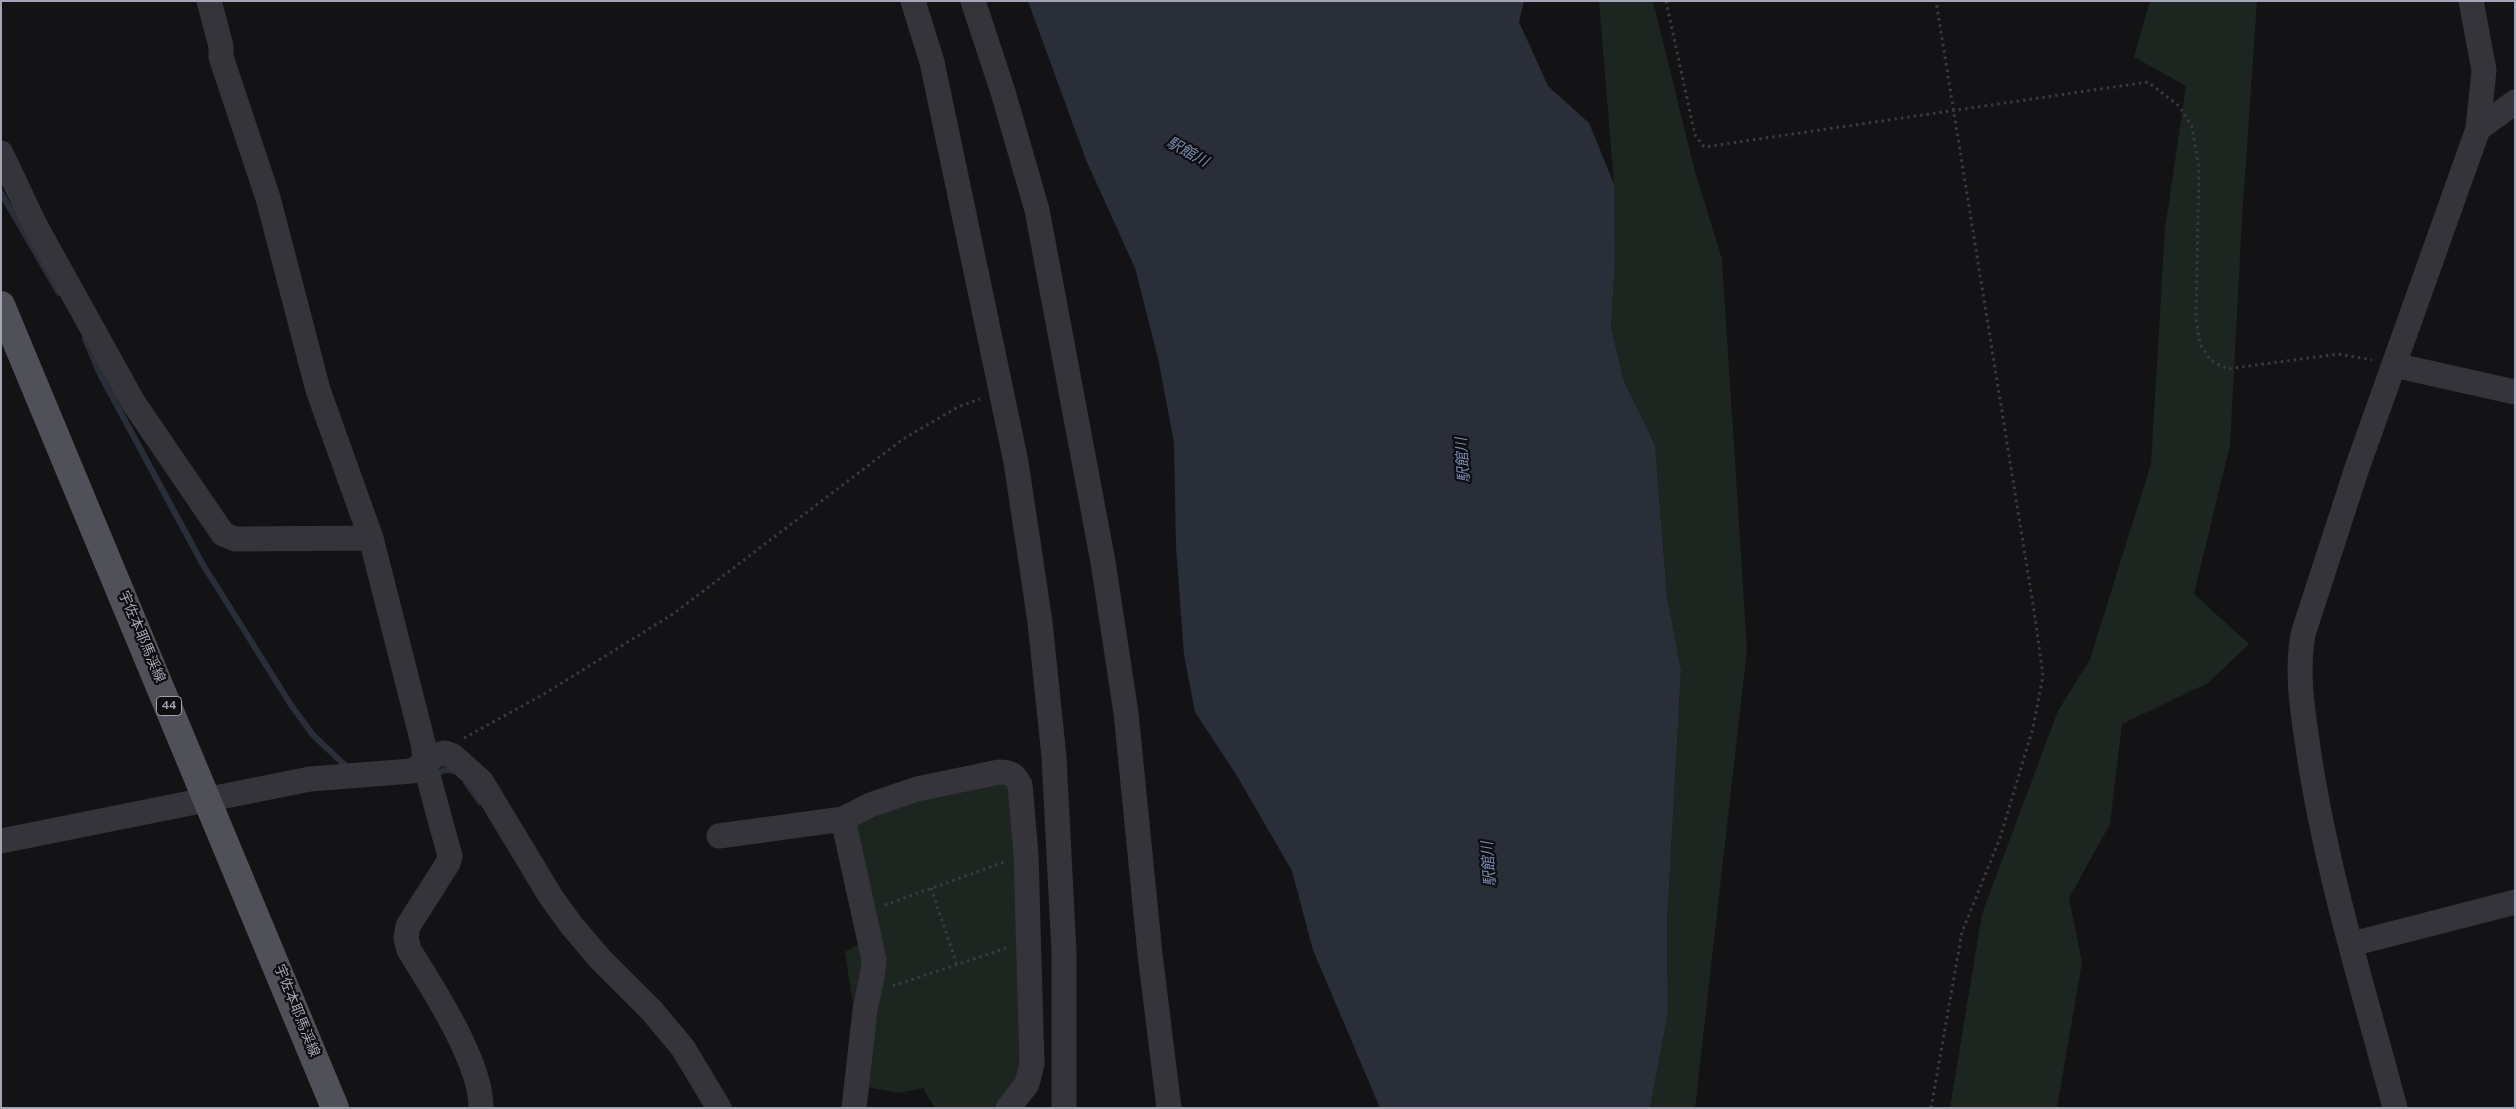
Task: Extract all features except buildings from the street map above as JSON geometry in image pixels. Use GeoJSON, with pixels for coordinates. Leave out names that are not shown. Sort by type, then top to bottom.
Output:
{"type":"FeatureCollection","features":[{"type":"Feature","properties":{"kind":"main road","name":"宇佐本耶馬渓線"},"geometry":{"type":"LineString","coordinates":[[1,305],[335,1108]]}},
{"type":"Feature","properties":{"kind":"street"},"geometry":{"type":"LineString","coordinates":[[209,1],[221,46],[221,57],[268,198],[318,390],[370,538],[423,742],[435,759],[450,856],[448,864],[414,915],[406,938],[410,950],[461,1040],[475,1078],[481,1108]]}},
{"type":"Feature","properties":{"kind":"street"},"geometry":{"type":"LineString","coordinates":[[913,1],[932,62],[1016,462],[1029,541],[1054,757],[1064,952],[1064,1108]]}},
{"type":"Feature","properties":{"kind":"street"},"geometry":{"type":"LineString","coordinates":[[973,1],[1003,92],[1037,210],[1103,562],[1126,713],[1150,954],[1169,1108]]}},
{"type":"Feature","properties":{"kind":"street"},"geometry":{"type":"LineString","coordinates":[[2395,1108],[2327,855],[2299,687],[2299,658],[2304,634],[2345,505],[2478,129],[2484,70],[2471,1]]}},
{"type":"Feature","properties":{"kind":"street"},"geometry":{"type":"LineString","coordinates":[[2478,129],[2515,102]]}},
{"type":"Feature","properties":{"kind":"street"},"geometry":{"type":"LineString","coordinates":[[1,154],[35,225],[133,402],[223,534],[235,539],[370,538]]}},
{"type":"Feature","properties":{"kind":"street"},"geometry":{"type":"LineString","coordinates":[[2394,365],[2515,392]]}},
{"type":"Feature","properties":{"kind":"street"},"geometry":{"type":"LineString","coordinates":[[1,840],[327,776],[412,771],[435,759],[462,762],[481,781],[567,919],[601,960],[652,1010],[683,1048],[719,1108]]}},
{"type":"Feature","properties":{"kind":"street"},"geometry":{"type":"LineString","coordinates":[[719,836],[842,819],[870,805],[916,789],[1007,772],[1016,776],[1020,785],[1026,854],[1032,1064],[1027,1084],[1008,1108]]}},
{"type":"Feature","properties":{"kind":"street"},"geometry":{"type":"LineString","coordinates":[[842,819],[874,960],[860,1048],[854,1108]]}},
{"type":"Feature","properties":{"kind":"street"},"geometry":{"type":"LineString","coordinates":[[2352,944],[2515,902]]}},
{"type":"Feature","properties":{"kind":"path"},"geometry":{"type":"LineString","coordinates":[[1666,1],[1694,135],[1704,147],[1954,112],[2148,82],[2179,106],[2192,127],[2199,170],[2196,318],[2200,344],[2210,360],[2227,369],[2338,354],[2394,365]]}},
{"type":"Feature","properties":{"kind":"path"},"geometry":{"type":"LineString","coordinates":[[1931,1108],[1962,932],[2000,838],[2032,728],[2042,676],[2036,617],[1936,1]]}},
{"type":"Feature","properties":{"kind":"path"},"geometry":{"type":"LineString","coordinates":[[435,759],[451,745],[544,694],[673,614],[903,439],[958,407],[1000,392]]}},
{"type":"Feature","properties":{"kind":"path"},"geometry":{"type":"LineString","coordinates":[[863,914],[1026,854]]}},
{"type":"Feature","properties":{"kind":"path"},"geometry":{"type":"LineString","coordinates":[[931,888],[957,965]]}},
{"type":"Feature","properties":{"kind":"path"},"geometry":{"type":"LineString","coordinates":[[869,994],[1029,941]]}},
{"type":"Feature","properties":{"kind":"shaded area"},"geometry":{"type":"Polygon","coordinates":[[[1599,1],[1653,1],[1695,172],[1722,259],[1747,649],[1695,1108],[1650,1108],[1668,1013],[1667,924],[1681,670],[1667,596],[1655,445],[1624,381],[1611,327],[1615,262],[1614,184],[1599,1]]]}},
{"type":"Feature","properties":{"kind":"shaded area"},"geometry":{"type":"Polygon","coordinates":[[[2150,1],[2257,1],[2242,219],[2230,445],[2194,594],[2249,644],[2208,683],[2122,724],[2110,824],[2069,898],[2082,962],[2057,1108],[1950,1108],[1982,914],[2058,711],[2090,659],[2151,464],[2165,229],[2186,86],[2134,57],[2150,1]]]}},
{"type":"Feature","properties":{"kind":"shaded area"},"geometry":{"type":"Polygon","coordinates":[[[997,778],[1012,784],[1027,1066],[1001,1108],[935,1108],[923,1088],[899,1093],[861,1086],[854,1011],[845,952],[863,942],[853,821],[997,778]]]}},
{"type":"Feature","properties":{"kind":"water","name":"駅館川"},"geometry":{"type":"Polygon","coordinates":[[[1028,1],[1524,1],[1519,22],[1548,86],[1589,123],[1614,184],[1615,262],[1611,327],[1624,381],[1655,445],[1667,596],[1681,670],[1667,924],[1668,1013],[1650,1108],[1380,1108],[1313,950],[1292,871],[1237,776],[1195,712],[1184,655],[1176,547],[1174,443],[1158,358],[1135,268],[1086,160],[1028,1]]]}},
{"type":"Feature","properties":{"kind":"waterway"},"geometry":{"type":"LineString","coordinates":[[1,193],[59,293]]}},
{"type":"Feature","properties":{"kind":"waterway"},"geometry":{"type":"LineString","coordinates":[[85,339],[101,376],[202,563],[291,705],[313,735],[349,769]]}},
{"type":"Feature","properties":{"kind":"waterway"},"geometry":{"type":"LineString","coordinates":[[433,776],[444,770],[456,771]]}},
{"type":"Feature","properties":{"kind":"waterway"},"geometry":{"type":"LineString","coordinates":[[466,782],[480,802]]}}]}
